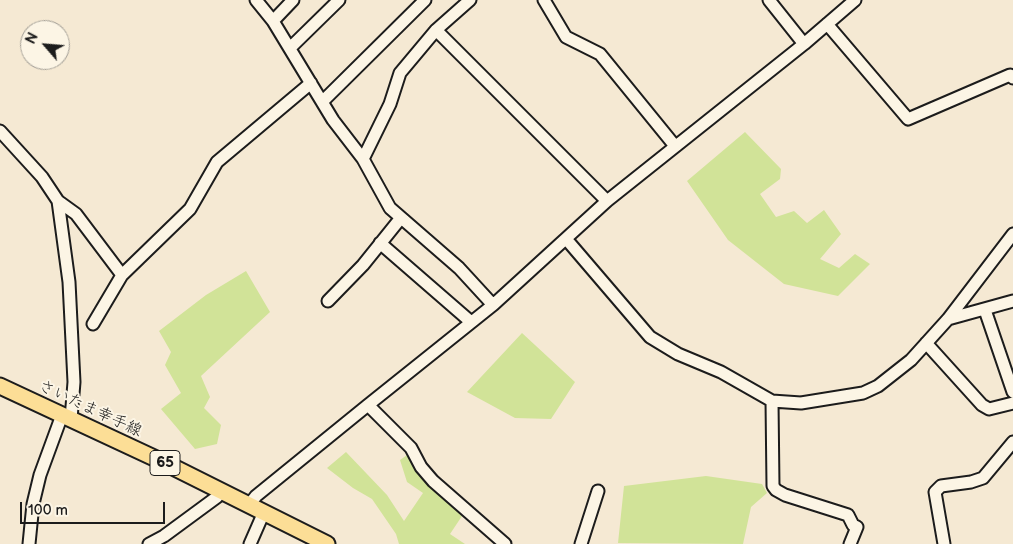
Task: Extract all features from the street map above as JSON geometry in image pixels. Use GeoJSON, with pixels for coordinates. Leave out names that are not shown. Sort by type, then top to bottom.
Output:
{"type":"FeatureCollection","features":[{"type":"Feature","properties":{"kind":"main road","name":"さいたま幸手線"},"geometry":{"type":"LineString","coordinates":[[0,386],[221,491],[327,544]]}},
{"type":"Feature","properties":{"kind":"street"},"geometry":{"type":"LineString","coordinates":[[256,0],[273,21],[333,120],[363,159],[386,202],[400,219],[442,252],[493,306]]}},
{"type":"Feature","properties":{"kind":"street"},"geometry":{"type":"LineString","coordinates":[[273,21],[293,0]]}},
{"type":"Feature","properties":{"kind":"street"},"geometry":{"type":"LineString","coordinates":[[290,48],[339,0]]}},
{"type":"Feature","properties":{"kind":"street"},"geometry":{"type":"LineString","coordinates":[[322,102],[425,0]]}},
{"type":"Feature","properties":{"kind":"street"},"geometry":{"type":"LineString","coordinates":[[363,159],[390,104],[400,73],[436,30],[470,0]]}},
{"type":"Feature","properties":{"kind":"street"},"geometry":{"type":"LineString","coordinates":[[544,0],[566,37],[600,54],[675,146]]}},
{"type":"Feature","properties":{"kind":"street"},"geometry":{"type":"LineString","coordinates":[[770,0],[804,44]]}},
{"type":"Feature","properties":{"kind":"street"},"geometry":{"type":"LineString","coordinates":[[249,505],[256,496],[493,306],[567,240],[607,201],[804,44],[855,0]]}},
{"type":"Feature","properties":{"kind":"street"},"geometry":{"type":"LineString","coordinates":[[827,24],[908,119],[1010,75],[1013,78]]}},
{"type":"Feature","properties":{"kind":"street"},"geometry":{"type":"LineString","coordinates":[[436,30],[607,201]]}},
{"type":"Feature","properties":{"kind":"street"},"geometry":{"type":"LineString","coordinates":[[93,324],[122,275],[190,209],[217,162],[312,83]]}},
{"type":"Feature","properties":{"kind":"street"},"geometry":{"type":"LineString","coordinates":[[0,131],[42,177],[58,201],[76,214],[122,275]]}},
{"type":"Feature","properties":{"kind":"street"},"geometry":{"type":"LineString","coordinates":[[30,544],[33,504],[40,475],[67,417],[74,382],[70,282],[58,201]]}},
{"type":"Feature","properties":{"kind":"street"},"geometry":{"type":"LineString","coordinates":[[328,301],[400,219]]}},
{"type":"Feature","properties":{"kind":"street"},"geometry":{"type":"LineString","coordinates":[[567,240],[650,337],[678,354],[721,372],[772,401],[801,403],[863,393],[878,386],[911,360],[948,319],[1013,234]]}},
{"type":"Feature","properties":{"kind":"street"},"geometry":{"type":"LineString","coordinates":[[380,243],[471,322]]}},
{"type":"Feature","properties":{"kind":"street"},"geometry":{"type":"LineString","coordinates":[[948,319],[1013,301]]}},
{"type":"Feature","properties":{"kind":"street"},"geometry":{"type":"LineString","coordinates":[[985,310],[1013,392]]}},
{"type":"Feature","properties":{"kind":"street"},"geometry":{"type":"LineString","coordinates":[[926,342],[982,405],[989,410],[1013,403]]}},
{"type":"Feature","properties":{"kind":"street"},"geometry":{"type":"LineString","coordinates":[[772,401],[773,486],[785,495],[848,516],[853,525],[857,527],[850,544]]}},
{"type":"Feature","properties":{"kind":"street"},"geometry":{"type":"LineString","coordinates":[[368,405],[412,448],[421,467],[433,481],[505,544]]}},
{"type":"Feature","properties":{"kind":"street"},"geometry":{"type":"LineString","coordinates":[[944,544],[935,492],[941,486],[971,482],[982,478],[1013,442]]}},
{"type":"Feature","properties":{"kind":"street"},"geometry":{"type":"LineString","coordinates":[[149,544],[217,497],[221,491]]}},
{"type":"Feature","properties":{"kind":"street"},"geometry":{"type":"LineString","coordinates":[[581,544],[598,491]]}},
{"type":"Feature","properties":{"kind":"street"},"geometry":{"type":"LineString","coordinates":[[250,544],[264,512]]}},
{"type":"Feature","properties":{"kind":"green space"},"geometry":{"type":"Polygon","coordinates":[[[745,132],[781,169],[780,179],[760,194],[776,217],[794,211],[807,223],[824,210],[841,234],[820,259],[839,268],[855,254],[870,264],[838,296],[784,284],[728,240],[687,181],[745,132]]]}},
{"type":"Feature","properties":{"kind":"green space"},"geometry":{"type":"Polygon","coordinates":[[[246,271],[270,312],[201,376],[210,397],[204,408],[221,425],[217,444],[195,449],[161,409],[181,393],[165,365],[171,352],[159,331],[206,295],[246,271]]]}},
{"type":"Feature","properties":{"kind":"green space"},"geometry":{"type":"Polygon","coordinates":[[[522,333],[575,382],[551,419],[515,418],[467,392],[522,333]]]}},
{"type":"Feature","properties":{"kind":"green space"},"geometry":{"type":"Polygon","coordinates":[[[346,452],[387,495],[404,521],[423,493],[407,482],[400,460],[410,453],[425,482],[462,516],[450,534],[465,544],[399,544],[396,534],[372,499],[353,488],[327,468],[346,452]]]}},
{"type":"Feature","properties":{"kind":"green space"},"geometry":{"type":"Polygon","coordinates":[[[706,476],[762,484],[767,493],[751,507],[743,544],[618,543],[624,486],[706,476]]]}}]}
